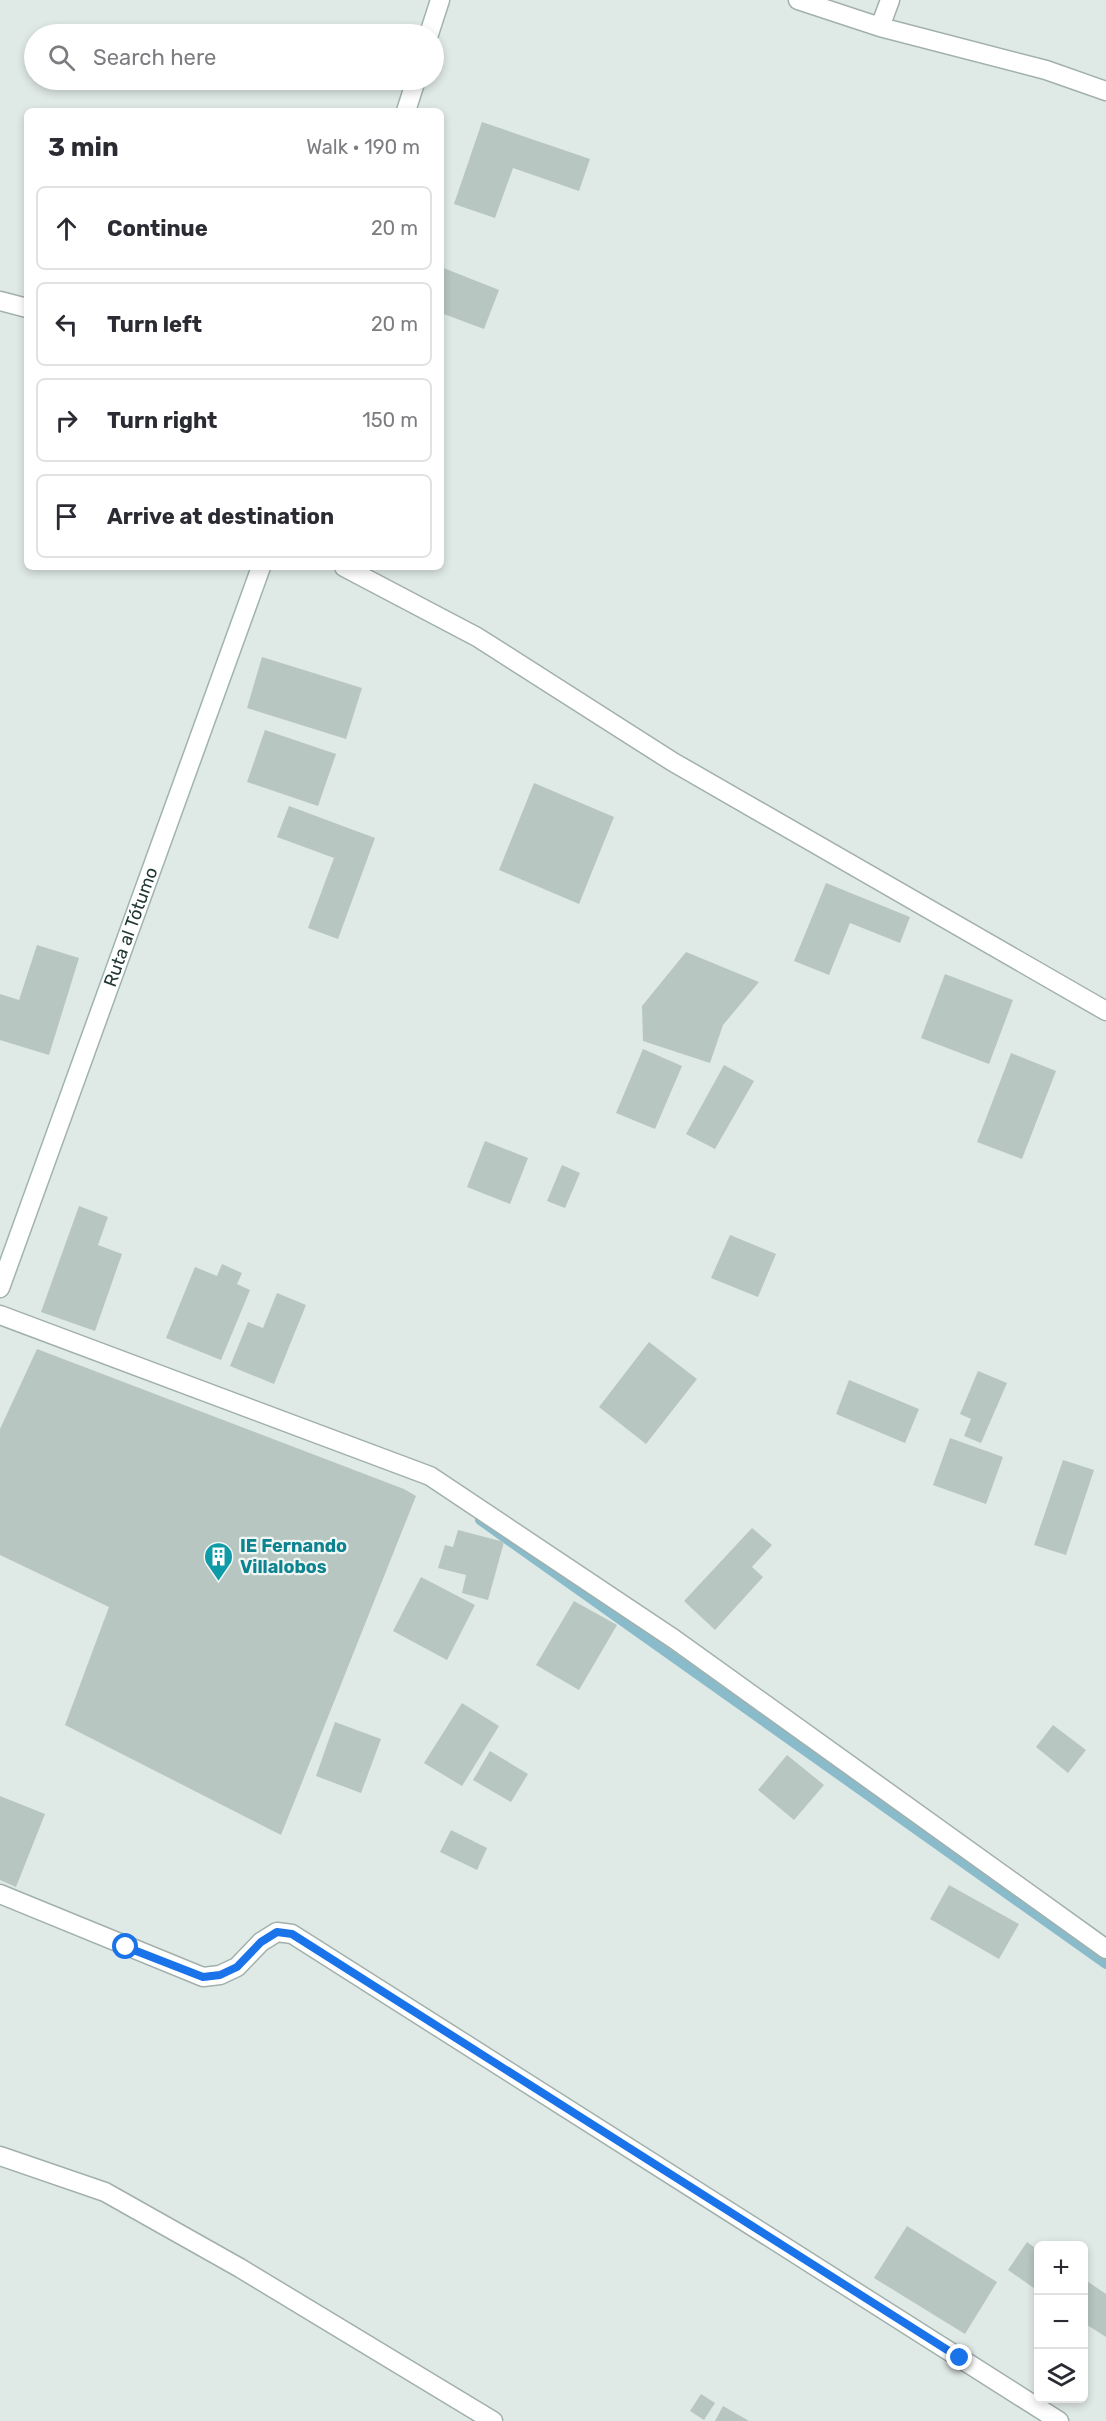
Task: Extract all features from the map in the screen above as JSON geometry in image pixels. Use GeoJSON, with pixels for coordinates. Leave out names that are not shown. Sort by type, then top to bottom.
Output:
{"type":"FeatureCollection","features":[{"type":"Feature","properties":{"kind":"street"},"geometry":{"type":"LineString","coordinates":[[432,24],[440,0]]}},
{"type":"Feature","properties":{"kind":"street"},"geometry":{"type":"LineString","coordinates":[[798,0],[880,27],[1046,70],[1106,91]]}},
{"type":"Feature","properties":{"kind":"street"},"geometry":{"type":"LineString","coordinates":[[880,27],[890,0]]}},
{"type":"Feature","properties":{"kind":"street"},"geometry":{"type":"LineString","coordinates":[[407,108],[413,90]]}},
{"type":"Feature","properties":{"kind":"street"},"geometry":{"type":"LineString","coordinates":[[0,301],[24,307]]}},
{"type":"Feature","properties":{"kind":"street","name":"Ruta al Tótumo"},"geometry":{"type":"LineString","coordinates":[[0,1288],[260,570]]}},
{"type":"Feature","properties":{"kind":"street"},"geometry":{"type":"LineString","coordinates":[[350,570],[477,637],[673,762],[1106,1011]]}},
{"type":"Feature","properties":{"kind":"street"},"geometry":{"type":"LineString","coordinates":[[0,1315],[430,1476],[674,1639],[1106,1949]]}},
{"type":"Feature","properties":{"kind":"street"},"geometry":{"type":"LineString","coordinates":[[0,1894],[203,1977],[220,1975],[237,1967],[261,1942],[277,1932],[292,1934],[1059,2421]]}},
{"type":"Feature","properties":{"kind":"street"},"geometry":{"type":"LineString","coordinates":[[0,2156],[105,2192],[240,2268],[493,2421]]}},
{"type":"Feature","properties":{"kind":"building"},"geometry":{"type":"Polygon","coordinates":[[[482,122],[590,159],[579,191],[513,168],[495,218],[454,204],[482,122]]]}},
{"type":"Feature","properties":{"kind":"building"},"geometry":{"type":"Polygon","coordinates":[[[444,268],[499,290],[484,329],[444,314],[444,268]]]}},
{"type":"Feature","properties":{"kind":"building"},"geometry":{"type":"Polygon","coordinates":[[[262,657],[362,688],[346,739],[247,708],[262,657]]]}},
{"type":"Feature","properties":{"kind":"building"},"geometry":{"type":"Polygon","coordinates":[[[265,730],[336,754],[318,806],[247,782],[265,730]]]}},
{"type":"Feature","properties":{"kind":"building"},"geometry":{"type":"Polygon","coordinates":[[[534,783],[614,817],[579,904],[499,870],[534,783]]]}},
{"type":"Feature","properties":{"kind":"building"},"geometry":{"type":"Polygon","coordinates":[[[289,806],[375,838],[338,939],[308,928],[334,858],[277,837],[289,806]]]}},
{"type":"Feature","properties":{"kind":"building"},"geometry":{"type":"Polygon","coordinates":[[[826,883],[910,917],[900,943],[850,923],[829,975],[794,961],[826,883]]]}},
{"type":"Feature","properties":{"kind":"building"},"geometry":{"type":"Polygon","coordinates":[[[37,945],[79,958],[49,1055],[0,1040],[0,994],[19,1000],[37,945]]]}},
{"type":"Feature","properties":{"kind":"building"},"geometry":{"type":"Polygon","coordinates":[[[686,952],[759,982],[723,1025],[710,1063],[643,1041],[642,1006],[686,952]]]}},
{"type":"Feature","properties":{"kind":"building"},"geometry":{"type":"Polygon","coordinates":[[[945,974],[1013,1000],[989,1064],[921,1038],[945,974]]]}},
{"type":"Feature","properties":{"kind":"building"},"geometry":{"type":"Polygon","coordinates":[[[643,1049],[682,1066],[655,1129],[616,1113],[643,1049]]]}},
{"type":"Feature","properties":{"kind":"building"},"geometry":{"type":"Polygon","coordinates":[[[1011,1053],[1056,1071],[1022,1159],[977,1142],[1011,1053]]]}},
{"type":"Feature","properties":{"kind":"building"},"geometry":{"type":"Polygon","coordinates":[[[724,1065],[754,1081],[715,1149],[686,1134],[724,1065]]]}},
{"type":"Feature","properties":{"kind":"building"},"geometry":{"type":"Polygon","coordinates":[[[485,1141],[528,1158],[510,1204],[467,1187],[485,1141]]]}},
{"type":"Feature","properties":{"kind":"building"},"geometry":{"type":"Polygon","coordinates":[[[562,1165],[580,1173],[565,1208],[547,1201],[562,1165]]]}},
{"type":"Feature","properties":{"kind":"building"},"geometry":{"type":"Polygon","coordinates":[[[79,1206],[108,1217],[98,1245],[122,1254],[95,1331],[41,1312],[79,1206]]]}},
{"type":"Feature","properties":{"kind":"building"},"geometry":{"type":"Polygon","coordinates":[[[730,1235],[776,1254],[758,1297],[711,1278],[730,1235]]]}},
{"type":"Feature","properties":{"kind":"building"},"geometry":{"type":"Polygon","coordinates":[[[222,1264],[242,1273],[237,1284],[250,1290],[221,1360],[166,1338],[195,1267],[217,1276],[222,1264]]]}},
{"type":"Feature","properties":{"kind":"building"},"geometry":{"type":"Polygon","coordinates":[[[277,1293],[306,1305],[274,1384],[230,1366],[248,1322],[263,1328],[277,1293]]]}},
{"type":"Feature","properties":{"kind":"building"},"geometry":{"type":"Polygon","coordinates":[[[649,1342],[697,1379],[646,1444],[599,1407],[649,1342]]]}},
{"type":"Feature","properties":{"kind":"building","name":"IE Fernando Villalobos"},"geometry":{"type":"Polygon","coordinates":[[[37,1349],[404,1489],[416,1496],[281,1835],[65,1725],[109,1607],[0,1555],[0,1429],[37,1349]]]}},
{"type":"Feature","properties":{"kind":"building"},"geometry":{"type":"Polygon","coordinates":[[[978,1371],[1007,1383],[981,1443],[964,1436],[971,1419],[960,1414],[978,1371]]]}},
{"type":"Feature","properties":{"kind":"building"},"geometry":{"type":"Polygon","coordinates":[[[849,1380],[919,1409],[905,1443],[836,1414],[849,1380]]]}},
{"type":"Feature","properties":{"kind":"building"},"geometry":{"type":"Polygon","coordinates":[[[950,1438],[1003,1457],[986,1504],[933,1485],[950,1438]]]}},
{"type":"Feature","properties":{"kind":"building"},"geometry":{"type":"Polygon","coordinates":[[[1063,1460],[1094,1470],[1066,1555],[1034,1545],[1063,1460]]]}},
{"type":"Feature","properties":{"kind":"building"},"geometry":{"type":"Polygon","coordinates":[[[752,1528],[772,1545],[752,1567],[763,1577],[715,1630],[684,1601],[752,1528]]]}},
{"type":"Feature","properties":{"kind":"building"},"geometry":{"type":"Polygon","coordinates":[[[458,1530],[504,1542],[488,1600],[462,1593],[466,1575],[438,1568],[445,1545],[453,1547],[458,1530]]]}},
{"type":"Feature","properties":{"kind":"building"},"geometry":{"type":"Polygon","coordinates":[[[421,1577],[475,1605],[447,1660],[393,1631],[421,1577]]]}},
{"type":"Feature","properties":{"kind":"building"},"geometry":{"type":"Polygon","coordinates":[[[574,1601],[617,1625],[579,1690],[536,1665],[574,1601]]]}},
{"type":"Feature","properties":{"kind":"building"},"geometry":{"type":"Polygon","coordinates":[[[462,1703],[499,1726],[462,1786],[424,1763],[462,1703]]]}},
{"type":"Feature","properties":{"kind":"building"},"geometry":{"type":"Polygon","coordinates":[[[335,1722],[381,1739],[361,1793],[316,1776],[335,1722]]]}},
{"type":"Feature","properties":{"kind":"building"},"geometry":{"type":"Polygon","coordinates":[[[1053,1725],[1086,1750],[1068,1773],[1036,1747],[1053,1725]]]}},
{"type":"Feature","properties":{"kind":"building"},"geometry":{"type":"Polygon","coordinates":[[[490,1751],[528,1774],[511,1802],[473,1780],[490,1751]]]}},
{"type":"Feature","properties":{"kind":"building"},"geometry":{"type":"Polygon","coordinates":[[[787,1755],[824,1785],[794,1820],[758,1790],[787,1755]]]}},
{"type":"Feature","properties":{"kind":"building"},"geometry":{"type":"Polygon","coordinates":[[[0,1796],[45,1814],[16,1887],[0,1880],[0,1796]]]}},
{"type":"Feature","properties":{"kind":"building"},"geometry":{"type":"Polygon","coordinates":[[[451,1830],[487,1848],[477,1870],[440,1852],[451,1830]]]}},
{"type":"Feature","properties":{"kind":"building"},"geometry":{"type":"Polygon","coordinates":[[[949,1885],[1019,1924],[999,1959],[930,1919],[949,1885]]]}},
{"type":"Feature","properties":{"kind":"building"},"geometry":{"type":"Polygon","coordinates":[[[907,2226],[997,2282],[965,2334],[874,2278],[907,2226]]]}},
{"type":"Feature","properties":{"kind":"building"},"geometry":{"type":"Polygon","coordinates":[[[1027,2242],[1034,2247],[1034,2288],[1008,2270],[1027,2242]]]}},
{"type":"Feature","properties":{"kind":"building"},"geometry":{"type":"Polygon","coordinates":[[[1088,2282],[1106,2294],[1106,2337],[1088,2326],[1088,2282]]]}},
{"type":"Feature","properties":{"kind":"building"},"geometry":{"type":"Polygon","coordinates":[[[701,2394],[715,2403],[704,2420],[690,2411],[701,2394]]]}},
{"type":"Feature","properties":{"kind":"building"},"geometry":{"type":"Polygon","coordinates":[[[723,2406],[749,2421],[715,2421],[723,2406]]]}},
{"type":"Feature","properties":{"kind":"waterway"},"geometry":{"type":"LineString","coordinates":[[480,1520],[1106,1964]]}},
{"type":"Feature","properties":{"kind":"place","name":"IE Fernando Villalobos"},"geometry":{"type":"Point","coordinates":[219,1582]}},
{"type":"Feature","properties":{"kind":"route"},"geometry":{"type":"LineString","coordinates":[[126,1947],[203,1977],[220,1975],[237,1967],[261,1942],[277,1932],[292,1934],[960,2358]]}}]}
